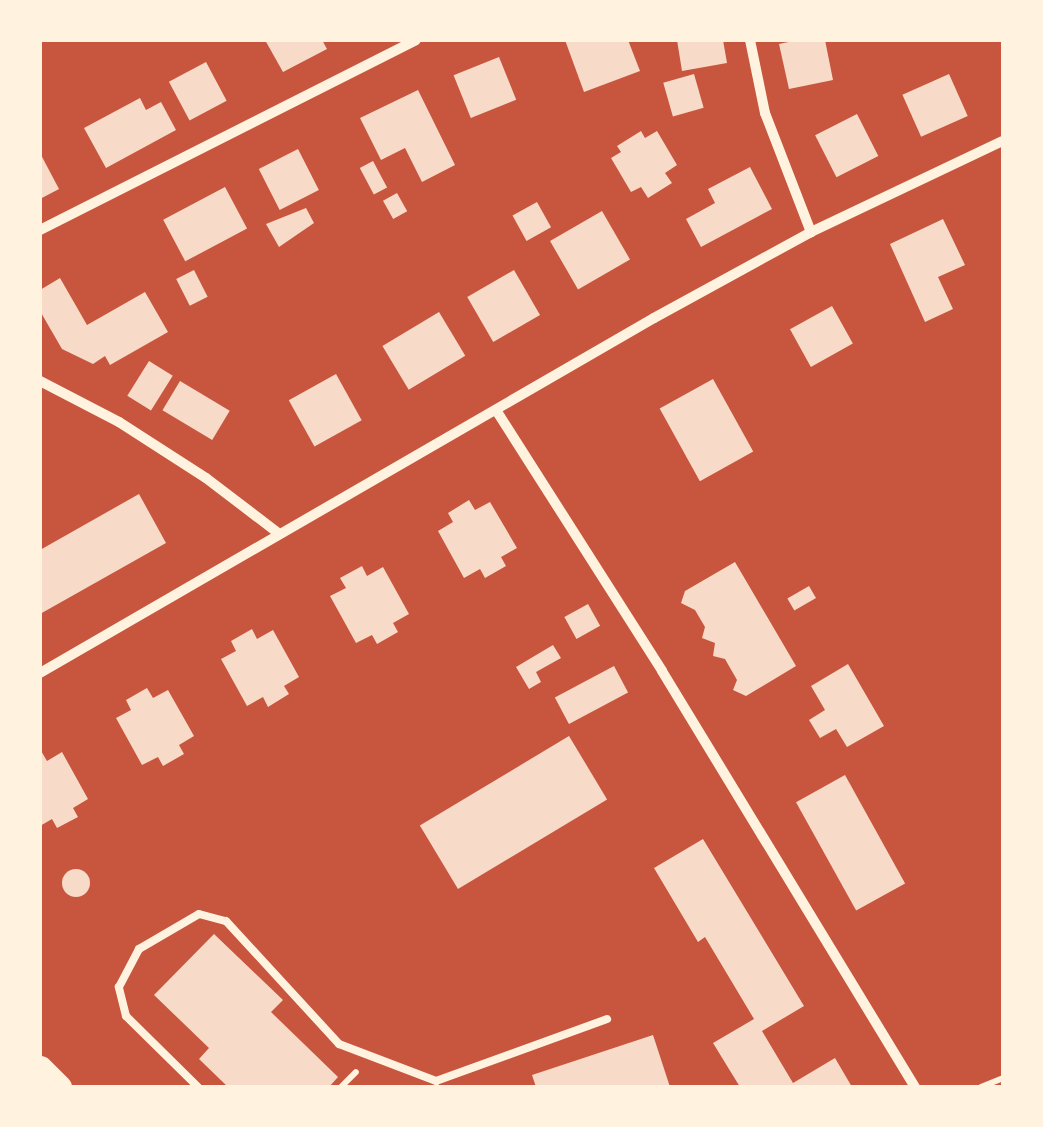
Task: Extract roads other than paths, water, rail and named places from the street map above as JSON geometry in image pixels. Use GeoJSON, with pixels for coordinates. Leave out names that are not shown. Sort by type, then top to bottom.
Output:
{"type":"FeatureCollection","features":[{"type":"Feature","properties":{"kind":"main road"},"geometry":{"type":"LineString","coordinates":[[40,1068],[59,1087]]}},
{"type":"Feature","properties":{"kind":"street"},"geometry":{"type":"LineString","coordinates":[[40,230],[416,40]]}},
{"type":"Feature","properties":{"kind":"street"},"geometry":{"type":"LineString","coordinates":[[750,40],[765,113],[811,232]]}},
{"type":"Feature","properties":{"kind":"street"},"geometry":{"type":"LineString","coordinates":[[40,673],[276,532],[811,232],[1003,141]]}},
{"type":"Feature","properties":{"kind":"street"},"geometry":{"type":"LineString","coordinates":[[40,381],[148,441],[276,532]]}},
{"type":"Feature","properties":{"kind":"street"},"geometry":{"type":"LineString","coordinates":[[496,410],[662,671],[915,1087]]}},
{"type":"Feature","properties":{"kind":"lane"},"geometry":{"type":"LineString","coordinates":[[198,1087],[126,1016],[119,987],[139,949],[199,914],[226,921],[339,1044],[436,1081],[607,1019]]}}]}
